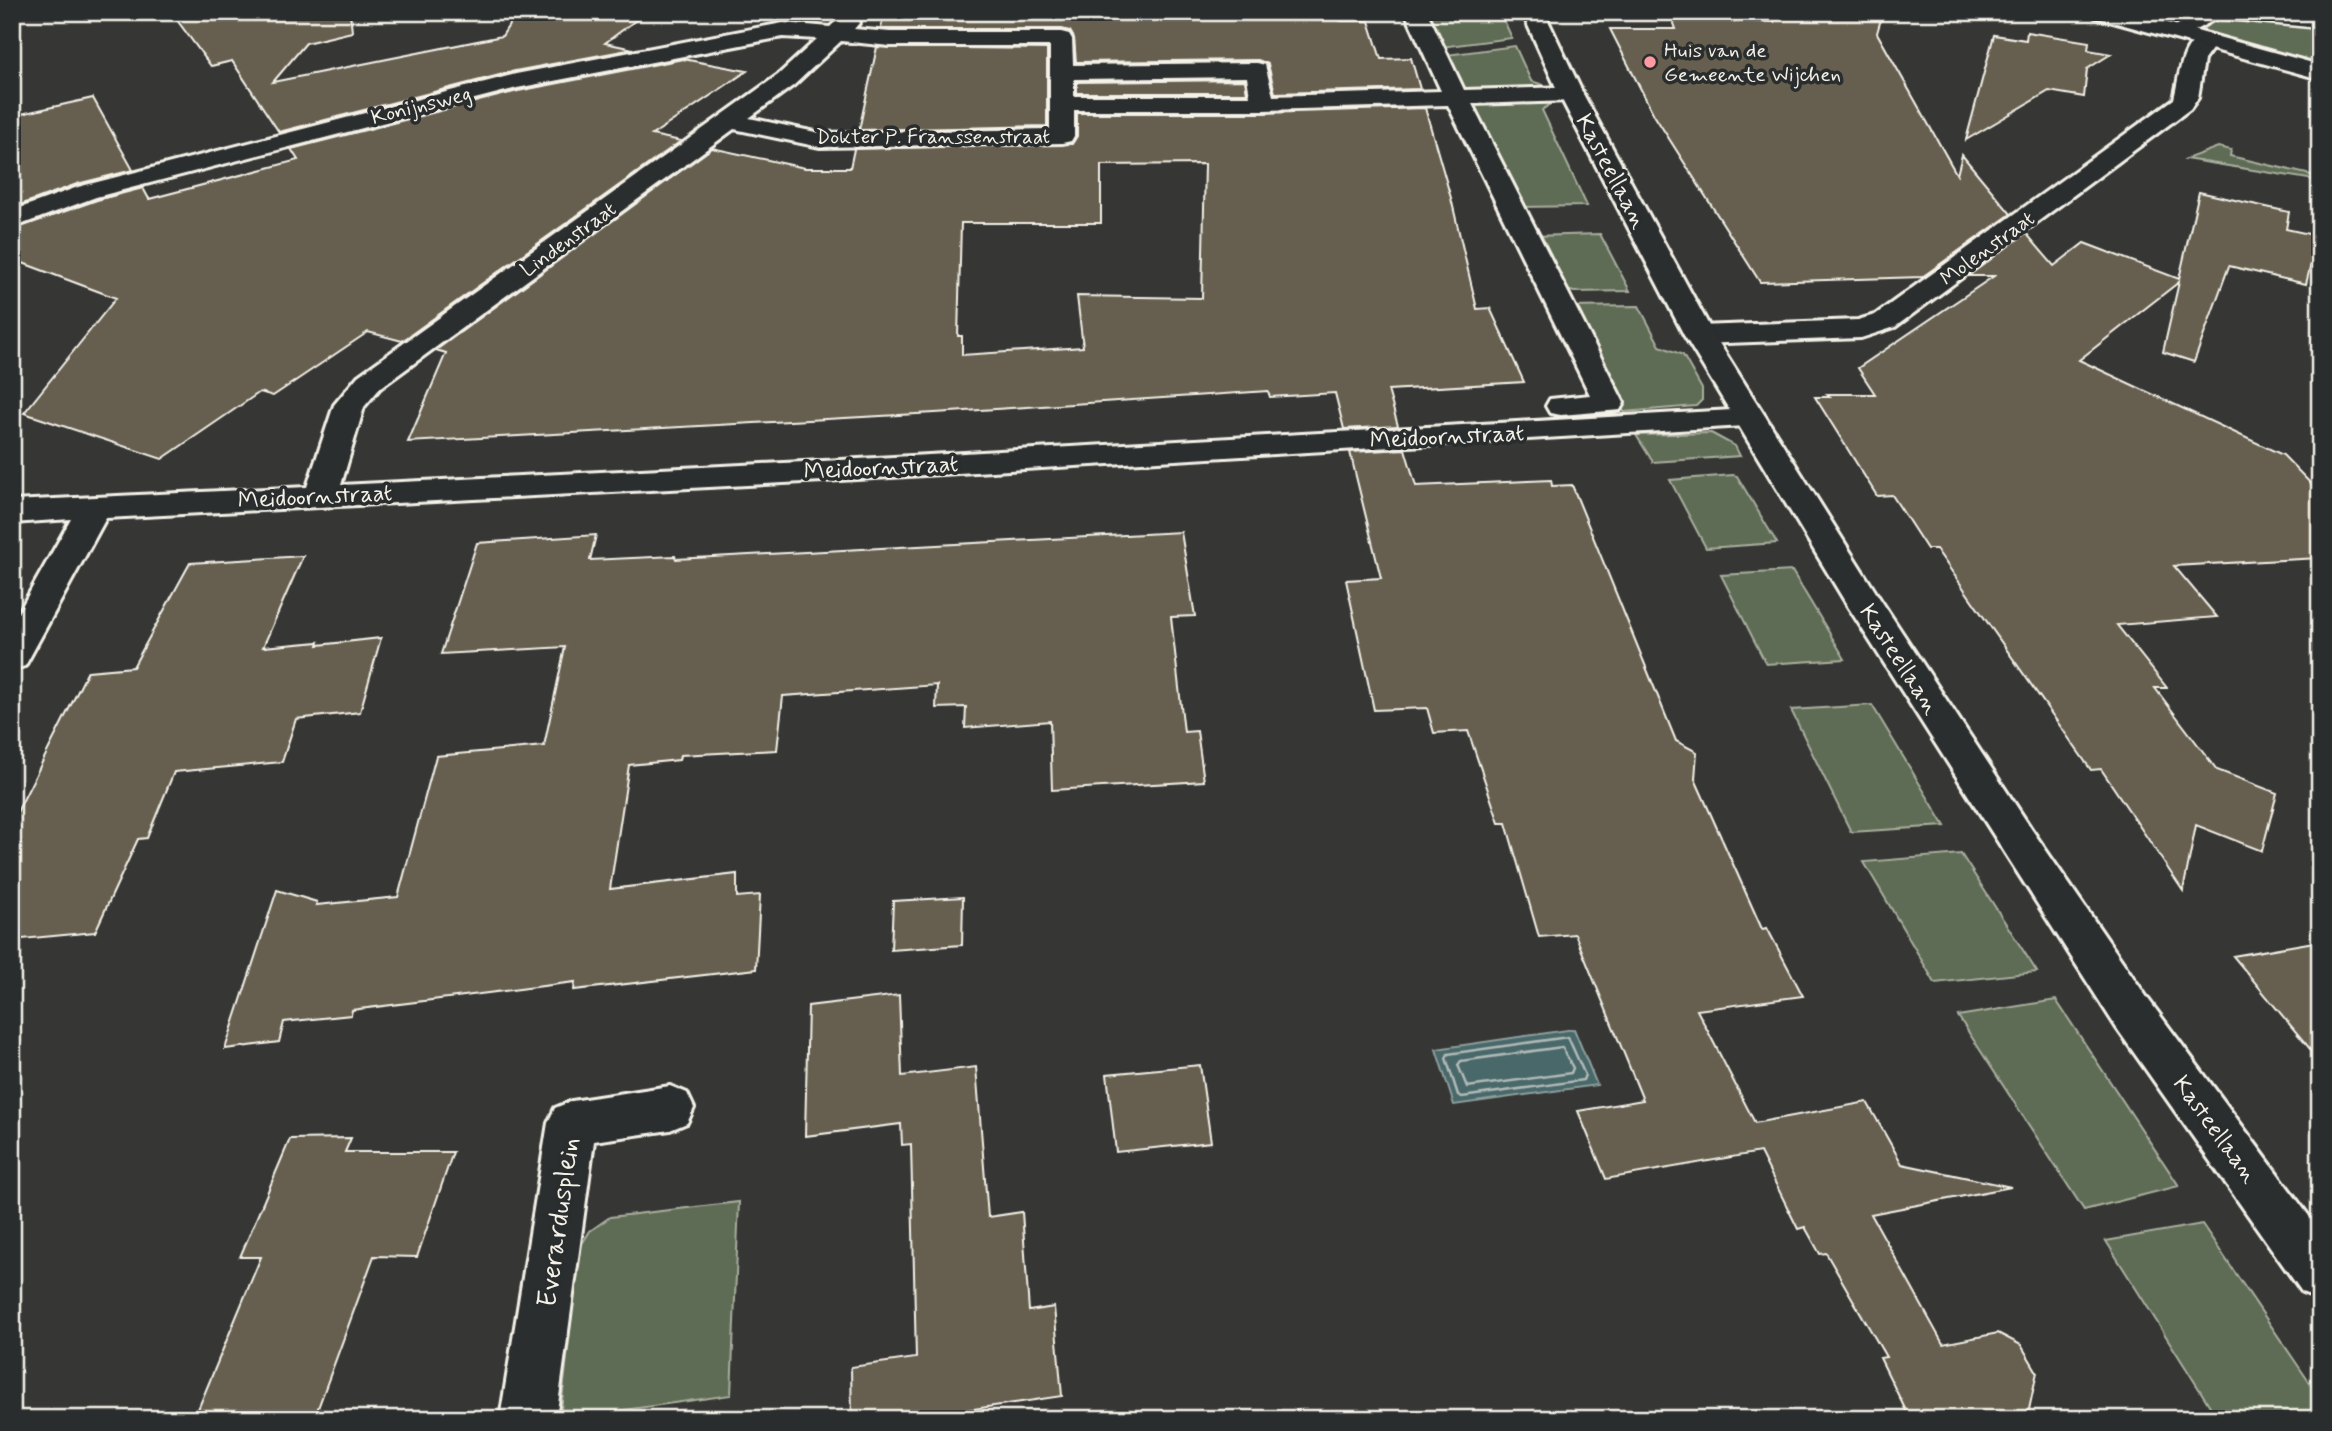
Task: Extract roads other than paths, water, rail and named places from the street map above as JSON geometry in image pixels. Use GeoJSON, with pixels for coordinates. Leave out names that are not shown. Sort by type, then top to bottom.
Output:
{"type":"FeatureCollection","features":[{"type":"Feature","properties":{"kind":"street","name":"Lindenstraat"},"geometry":{"type":"LineString","coordinates":[[321,496],[349,405],[369,382],[786,80],[860,12]]}},
{"type":"Feature","properties":{"kind":"street"},"geometry":{"type":"LineString","coordinates":[[1416,12],[1609,403],[1536,407]]}},
{"type":"Feature","properties":{"kind":"street","name":"Kasteellaan"},"geometry":{"type":"LineString","coordinates":[[1532,12],[1570,94],[1699,335],[1750,418],[2017,841],[2132,1013],[2320,1274]]}},
{"type":"Feature","properties":{"kind":"street"},"geometry":{"type":"LineString","coordinates":[[2103,12],[2320,72]]}},
{"type":"Feature","properties":{"kind":"street","name":"Konijnsweg"},"geometry":{"type":"LineString","coordinates":[[12,220],[87,191],[516,81],[783,30],[838,33]]}},
{"type":"Feature","properties":{"kind":"street","name":"Dokter P. Franssenstraat"},"geometry":{"type":"LineString","coordinates":[[731,121],[820,140],[1062,136],[1061,39],[899,40],[838,33]]}},
{"type":"Feature","properties":{"kind":"street","name":"Molenstraat"},"geometry":{"type":"LineString","coordinates":[[1699,335],[1861,329],[1885,321],[2158,122],[2186,98],[2193,59],[2207,41]]}},
{"type":"Feature","properties":{"kind":"street"},"geometry":{"type":"LineString","coordinates":[[1062,72],[1257,70],[1263,103]]}},
{"type":"Feature","properties":{"kind":"street","name":"Dokter P. Franssenstraat"},"geometry":{"type":"LineString","coordinates":[[1062,103],[1263,103],[1570,94]]}},
{"type":"Feature","properties":{"kind":"street","name":"Meidoornstraat"},"geometry":{"type":"LineString","coordinates":[[12,512],[93,510],[837,470],[1750,418]]}},
{"type":"Feature","properties":{"kind":"street"},"geometry":{"type":"LineString","coordinates":[[12,657],[93,510]]}},
{"type":"Feature","properties":{"kind":"street","name":"Everardusplein"},"geometry":{"type":"LineString","coordinates":[[528,1419],[572,1123],[670,1108]]}},
{"type":"Feature","properties":{"kind":"lane"},"geometry":{"type":"LineString","coordinates":[[2177,32],[2213,12]]}},
{"type":"Feature","properties":{"kind":"lane"},"geometry":{"type":"LineString","coordinates":[[2220,12],[2320,22]]}},
{"type":"Feature","properties":{"kind":"water"},"geometry":{"type":"Polygon","coordinates":[[[1574,1029],[1597,1085],[1454,1105],[1436,1049],[1574,1029]]]}},
{"type":"Feature","properties":{"kind":"place","name":"Huis van de Gemeente Wijchen"},"geometry":{"type":"Point","coordinates":[1650,62]}}]}
